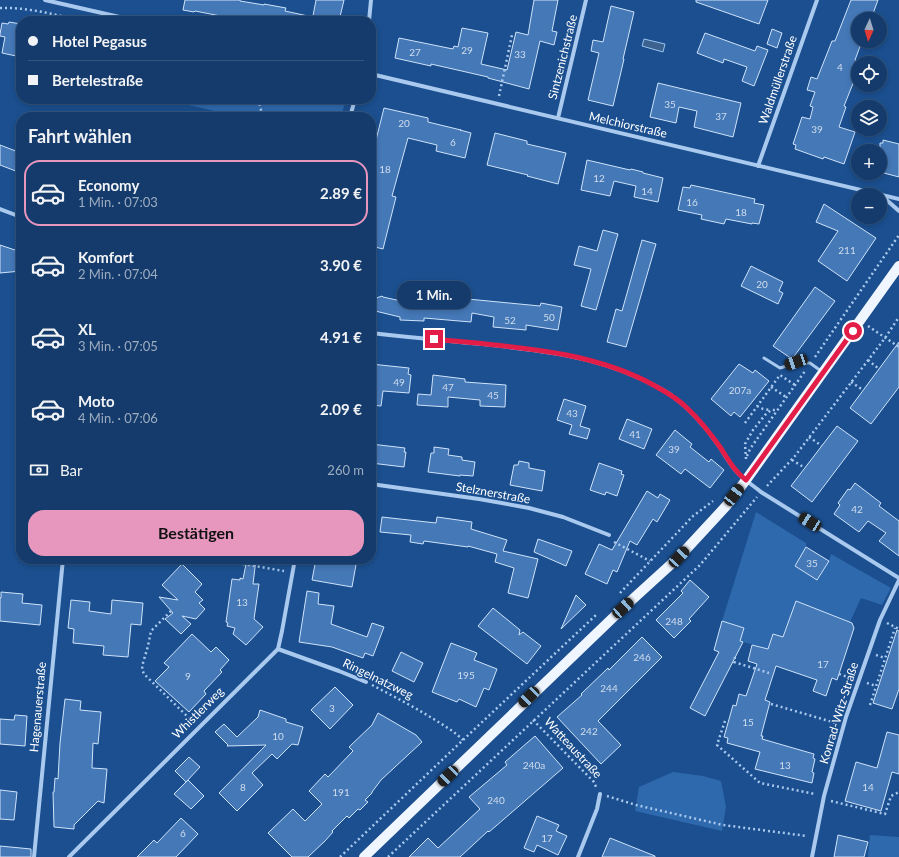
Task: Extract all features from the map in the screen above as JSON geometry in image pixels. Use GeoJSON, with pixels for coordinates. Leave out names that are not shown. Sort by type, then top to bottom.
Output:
{"type":"FeatureCollection","features":[{"type":"Feature","properties":{"kind":"main road"},"geometry":{"type":"LineString","coordinates":[[364,857],[623,608],[679,557],[727,505],[899,266]]}},
{"type":"Feature","properties":{"kind":"street"},"geometry":{"type":"LineString","coordinates":[[45,0],[115,16]]}},
{"type":"Feature","properties":{"kind":"street"},"geometry":{"type":"LineString","coordinates":[[369,16],[371,0]]}},
{"type":"Feature","properties":{"kind":"street","name":"Sintzenichstraße"},"geometry":{"type":"LineString","coordinates":[[558,118],[586,0]]}},
{"type":"Feature","properties":{"kind":"street","name":"Waldmüllerstraße"},"geometry":{"type":"LineString","coordinates":[[758,166],[816,0]]}},
{"type":"Feature","properties":{"kind":"street","name":"Melchiorstraße"},"geometry":{"type":"LineString","coordinates":[[376,75],[851,188]]}},
{"type":"Feature","properties":{"kind":"street","name":"Melchiorstraße"},"geometry":{"type":"LineString","coordinates":[[887,196],[899,199]]}},
{"type":"Feature","properties":{"kind":"street","name":"Melchiorstraße"},"geometry":{"type":"LineString","coordinates":[[887,201],[899,211]]}},
{"type":"Feature","properties":{"kind":"street"},"geometry":{"type":"LineString","coordinates":[[0,209],[16,215]]}},
{"type":"Feature","properties":{"kind":"street"},"geometry":{"type":"LineString","coordinates":[[376,334],[554,352],[607,365],[648,382],[670,394],[687,407],[702,423],[736,472],[746,480],[762,492],[899,579]]}},
{"type":"Feature","properties":{"kind":"street","name":"Stelznerstraße"},"geometry":{"type":"LineString","coordinates":[[376,485],[479,499],[529,508],[563,517],[609,535]]}},
{"type":"Feature","properties":{"kind":"street","name":"Hagenauerstraße"},"geometry":{"type":"LineString","coordinates":[[34,857],[63,564]]}},
{"type":"Feature","properties":{"kind":"street"},"geometry":{"type":"LineString","coordinates":[[278,649],[294,564]]}},
{"type":"Feature","properties":{"kind":"street","name":"Konrad-Witz-Straße"},"geometry":{"type":"LineString","coordinates":[[812,857],[823,798],[844,725],[880,620],[899,579]]}},
{"type":"Feature","properties":{"kind":"street","name":"Ringelnatzweg"},"geometry":{"type":"LineString","coordinates":[[278,649],[366,682]]}},
{"type":"Feature","properties":{"kind":"street","name":"Whistlerweg"},"geometry":{"type":"LineString","coordinates":[[69,857],[278,649]]}},
{"type":"Feature","properties":{"kind":"street","name":"Watteaustraße"},"geometry":{"type":"LineString","coordinates":[[578,857],[597,809],[600,794]]}},
{"type":"Feature","properties":{"kind":"lane"},"geometry":{"type":"LineString","coordinates":[[764,358],[780,368],[796,362],[810,363],[823,372]]}},
{"type":"Feature","properties":{"kind":"path"},"geometry":{"type":"LineString","coordinates":[[0,8],[15,8],[59,16]]}},
{"type":"Feature","properties":{"kind":"path"},"geometry":{"type":"LineString","coordinates":[[498,104],[512,35]]}},
{"type":"Feature","properties":{"kind":"path"},"geometry":{"type":"LineString","coordinates":[[771,410],[758,423],[745,444],[746,459],[750,449],[899,235]]}},
{"type":"Feature","properties":{"kind":"path"},"geometry":{"type":"LineString","coordinates":[[847,311],[899,348]]}},
{"type":"Feature","properties":{"kind":"path"},"geometry":{"type":"LineString","coordinates":[[389,857],[700,564],[762,492],[792,460],[885,338],[899,317]]}},
{"type":"Feature","properties":{"kind":"path"},"geometry":{"type":"LineString","coordinates":[[868,360],[879,369]]}},
{"type":"Feature","properties":{"kind":"path"},"geometry":{"type":"LineString","coordinates":[[745,423],[780,375],[795,385]]}},
{"type":"Feature","properties":{"kind":"path"},"geometry":{"type":"LineString","coordinates":[[851,382],[863,390]]}},
{"type":"Feature","properties":{"kind":"path"},"geometry":{"type":"LineString","coordinates":[[771,387],[786,398]]}},
{"type":"Feature","properties":{"kind":"path"},"geometry":{"type":"LineString","coordinates":[[758,406],[763,409],[777,410]]}},
{"type":"Feature","properties":{"kind":"path"},"geometry":{"type":"LineString","coordinates":[[809,437],[822,446]]}},
{"type":"Feature","properties":{"kind":"path"},"geometry":{"type":"LineString","coordinates":[[792,460],[805,468]]}},
{"type":"Feature","properties":{"kind":"path"},"geometry":{"type":"LineString","coordinates":[[615,598],[693,516],[705,507]]}},
{"type":"Feature","properties":{"kind":"path"},"geometry":{"type":"LineString","coordinates":[[609,535],[613,541],[650,561]]}},
{"type":"Feature","properties":{"kind":"path"},"geometry":{"type":"LineString","coordinates":[[243,564],[293,572]]}},
{"type":"Feature","properties":{"kind":"path"},"geometry":{"type":"LineString","coordinates":[[172,611],[151,630],[142,669],[144,674],[199,727]]}},
{"type":"Feature","properties":{"kind":"path"},"geometry":{"type":"LineString","coordinates":[[340,857],[599,613]]}},
{"type":"Feature","properties":{"kind":"path"},"geometry":{"type":"LineString","coordinates":[[880,620],[899,629]]}},
{"type":"Feature","properties":{"kind":"path"},"geometry":{"type":"LineString","coordinates":[[870,705],[895,628]]}},
{"type":"Feature","properties":{"kind":"path"},"geometry":{"type":"LineString","coordinates":[[735,657],[734,662],[769,673]]}},
{"type":"Feature","properties":{"kind":"path"},"geometry":{"type":"LineString","coordinates":[[839,674],[859,680]]}},
{"type":"Feature","properties":{"kind":"path","name":"Ringelnatzweg"},"geometry":{"type":"LineString","coordinates":[[366,682],[398,698],[432,718],[463,740]]}},
{"type":"Feature","properties":{"kind":"path"},"geometry":{"type":"LineString","coordinates":[[771,704],[844,725]]}},
{"type":"Feature","properties":{"kind":"path","name":"Watteaustraße"},"geometry":{"type":"LineString","coordinates":[[533,720],[594,782],[600,794]]}},
{"type":"Feature","properties":{"kind":"path"},"geometry":{"type":"LineString","coordinates":[[725,721],[717,746],[760,783],[885,814],[891,796],[899,792]]}},
{"type":"Feature","properties":{"kind":"path"},"geometry":{"type":"LineString","coordinates":[[600,794],[636,805],[723,825],[816,837]]}},
{"type":"Feature","properties":{"kind":"shaded area"},"geometry":{"type":"Polygon","coordinates":[[[644,39],[665,44],[663,52],[642,46],[644,39]]]}},
{"type":"Feature","properties":{"kind":"shaded area"},"geometry":{"type":"Polygon","coordinates":[[[184,104],[345,104],[342,112],[219,112],[184,104]]]}},
{"type":"Feature","properties":{"kind":"shaded area"},"geometry":{"type":"Polygon","coordinates":[[[756,512],[806,543],[806,547],[795,566],[818,579],[829,561],[831,554],[891,588],[882,605],[861,598],[850,622],[796,602],[783,637],[773,634],[768,649],[740,641],[744,628],[722,621],[756,512]]]}},
{"type":"Feature","properties":{"kind":"shaded area"},"geometry":{"type":"Polygon","coordinates":[[[673,772],[703,776],[721,781],[726,807],[722,831],[635,811],[639,787],[673,772]]]}},
{"type":"Feature","properties":{"kind":"shaded area"},"geometry":{"type":"Polygon","coordinates":[[[870,835],[899,837],[899,857],[868,857],[870,835]]]}},
{"type":"Feature","properties":{"kind":"building"},"geometry":{"type":"Polygon","coordinates":[[[185,0],[240,0],[286,8],[285,11],[308,16],[221,16],[183,10],[185,0]]]}},
{"type":"Feature","properties":{"kind":"building"},"geometry":{"type":"Polygon","coordinates":[[[316,0],[344,0],[340,16],[313,16],[316,0]]]}},
{"type":"Feature","properties":{"kind":"building"},"geometry":{"type":"Polygon","coordinates":[[[534,0],[558,0],[552,31],[557,32],[554,45],[540,41],[529,89],[488,77],[431,64],[431,66],[395,58],[399,38],[453,49],[454,46],[458,47],[462,28],[488,33],[481,64],[507,70],[516,32],[528,35],[534,0]]]}},
{"type":"Feature","properties":{"kind":"building"},"geometry":{"type":"Polygon","coordinates":[[[696,0],[768,0],[759,24],[696,2],[696,0]]]}},
{"type":"Feature","properties":{"kind":"building"},"geometry":{"type":"Polygon","coordinates":[[[851,0],[878,0],[874,12],[851,12],[851,48],[859,48],[856,56],[851,56],[851,88],[844,106],[846,107],[839,127],[851,131],[851,136],[854,136],[844,164],[824,157],[823,159],[795,149],[796,145],[793,144],[802,117],[810,119],[813,107],[810,106],[815,92],[807,90],[811,77],[817,79],[832,41],[835,41],[851,0]]]}},
{"type":"Feature","properties":{"kind":"building"},"geometry":{"type":"Polygon","coordinates":[[[611,6],[634,12],[613,106],[588,100],[599,53],[591,51],[593,40],[603,42],[611,6]]]}},
{"type":"Feature","properties":{"kind":"building"},"geometry":{"type":"Polygon","coordinates":[[[9,22],[16,23],[16,56],[2,53],[5,37],[0,36],[2,23],[8,24],[9,22]]]}},
{"type":"Feature","properties":{"kind":"building"},"geometry":{"type":"Polygon","coordinates":[[[772,29],[782,33],[777,48],[767,44],[772,29]]]}},
{"type":"Feature","properties":{"kind":"building"},"geometry":{"type":"Polygon","coordinates":[[[705,33],[755,51],[757,46],[768,50],[754,86],[742,81],[747,67],[724,59],[723,63],[697,53],[705,33]]]}},
{"type":"Feature","properties":{"kind":"building"},"geometry":{"type":"Polygon","coordinates":[[[658,83],[741,103],[733,137],[694,127],[697,111],[679,107],[676,123],[650,117],[658,83]]]}},
{"type":"Feature","properties":{"kind":"building"},"geometry":{"type":"Polygon","coordinates":[[[384,108],[428,118],[428,122],[471,133],[465,158],[436,151],[437,145],[408,138],[392,196],[396,197],[383,249],[376,247],[376,140],[384,108]]]}},
{"type":"Feature","properties":{"kind":"building"},"geometry":{"type":"Polygon","coordinates":[[[495,133],[527,141],[527,144],[566,153],[558,184],[487,165],[495,133]]]}},
{"type":"Feature","properties":{"kind":"building"},"geometry":{"type":"Polygon","coordinates":[[[883,140],[899,144],[899,177],[887,174],[887,144],[880,144],[883,143],[883,140]]]}},
{"type":"Feature","properties":{"kind":"building"},"geometry":{"type":"Polygon","coordinates":[[[0,145],[16,151],[16,171],[0,165],[0,145]]]}},
{"type":"Feature","properties":{"kind":"building"},"geometry":{"type":"Polygon","coordinates":[[[587,160],[631,169],[663,178],[658,202],[634,197],[636,186],[614,181],[610,196],[581,190],[587,160]]]}},
{"type":"Feature","properties":{"kind":"building"},"geometry":{"type":"Polygon","coordinates":[[[691,185],[755,199],[754,203],[764,205],[759,224],[726,219],[724,224],[701,219],[702,215],[678,210],[683,187],[690,188],[691,185]]]}},
{"type":"Feature","properties":{"kind":"building"},"geometry":{"type":"Polygon","coordinates":[[[824,204],[851,222],[851,224],[855,224],[876,238],[847,281],[818,261],[838,231],[816,222],[824,204]]]}},
{"type":"Feature","properties":{"kind":"building"},"geometry":{"type":"Polygon","coordinates":[[[603,230],[618,234],[596,310],[581,306],[591,269],[574,265],[579,246],[597,251],[603,230]]]}},
{"type":"Feature","properties":{"kind":"building"},"geometry":{"type":"Polygon","coordinates":[[[642,240],[656,244],[626,347],[607,342],[616,309],[622,311],[642,240]]]}},
{"type":"Feature","properties":{"kind":"building"},"geometry":{"type":"Polygon","coordinates":[[[0,245],[16,250],[16,271],[0,273],[0,245]]]}},
{"type":"Feature","properties":{"kind":"building"},"geometry":{"type":"Polygon","coordinates":[[[751,266],[783,282],[779,291],[783,293],[778,304],[741,286],[751,266]]]}},
{"type":"Feature","properties":{"kind":"building"},"geometry":{"type":"Polygon","coordinates":[[[815,287],[835,301],[792,359],[773,346],[815,287]]]}},
{"type":"Feature","properties":{"kind":"building"},"geometry":{"type":"Polygon","coordinates":[[[406,290],[447,293],[447,297],[540,306],[541,303],[562,307],[558,330],[526,325],[526,330],[493,327],[494,317],[472,313],[471,322],[424,318],[424,321],[400,320],[400,317],[376,311],[376,298],[382,296],[401,301],[401,296],[406,296],[406,290]]]}},
{"type":"Feature","properties":{"kind":"building"},"geometry":{"type":"Polygon","coordinates":[[[899,342],[899,387],[871,424],[850,408],[899,342]]]}},
{"type":"Feature","properties":{"kind":"building"},"geometry":{"type":"Polygon","coordinates":[[[739,364],[753,373],[755,370],[769,381],[740,417],[734,412],[731,416],[711,399],[739,364]]]}},
{"type":"Feature","properties":{"kind":"building"},"geometry":{"type":"Polygon","coordinates":[[[376,365],[409,368],[408,374],[411,375],[409,393],[383,391],[381,406],[376,406],[376,365]]]}},
{"type":"Feature","properties":{"kind":"building"},"geometry":{"type":"Polygon","coordinates":[[[433,375],[465,379],[465,382],[506,385],[505,407],[480,406],[480,400],[448,397],[448,407],[417,405],[418,394],[431,395],[433,375]]]}},
{"type":"Feature","properties":{"kind":"building"},"geometry":{"type":"Polygon","coordinates":[[[564,399],[586,406],[580,426],[590,429],[587,439],[569,434],[572,425],[557,420],[564,399]]]}},
{"type":"Feature","properties":{"kind":"building"},"geometry":{"type":"Polygon","coordinates":[[[627,419],[652,429],[644,449],[619,439],[627,419]]]}},
{"type":"Feature","properties":{"kind":"building"},"geometry":{"type":"Polygon","coordinates":[[[837,426],[858,441],[812,502],[791,486],[837,426]]]}},
{"type":"Feature","properties":{"kind":"building"},"geometry":{"type":"Polygon","coordinates":[[[675,430],[692,444],[690,447],[709,462],[711,459],[724,470],[710,488],[685,469],[681,474],[656,455],[675,430]]]}},
{"type":"Feature","properties":{"kind":"building"},"geometry":{"type":"Polygon","coordinates":[[[376,445],[405,448],[404,452],[406,452],[404,467],[376,464],[376,445]]]}},
{"type":"Feature","properties":{"kind":"building"},"geometry":{"type":"Polygon","coordinates":[[[434,447],[449,449],[448,455],[462,457],[462,460],[475,462],[473,476],[428,472],[431,453],[434,453],[434,447]]]}},
{"type":"Feature","properties":{"kind":"building"},"geometry":{"type":"Polygon","coordinates":[[[519,461],[529,463],[529,468],[545,471],[542,491],[510,485],[514,465],[518,465],[519,461]]]}},
{"type":"Feature","properties":{"kind":"building"},"geometry":{"type":"Polygon","coordinates":[[[599,463],[622,471],[621,474],[624,475],[617,496],[606,492],[605,495],[590,490],[599,463]]]}},
{"type":"Feature","properties":{"kind":"building"},"geometry":{"type":"Polygon","coordinates":[[[855,483],[881,503],[879,506],[899,521],[899,556],[879,541],[886,533],[868,521],[859,532],[834,514],[840,505],[838,503],[848,489],[850,490],[855,483]]]}},
{"type":"Feature","properties":{"kind":"building"},"geometry":{"type":"Polygon","coordinates":[[[647,491],[658,498],[660,494],[670,500],[657,522],[653,519],[637,545],[630,541],[617,572],[613,570],[607,584],[585,574],[599,544],[612,550],[647,491]]]}},
{"type":"Feature","properties":{"kind":"building"},"geometry":{"type":"Polygon","coordinates":[[[382,517],[436,523],[437,517],[472,522],[471,529],[507,540],[503,551],[538,559],[528,598],[508,593],[514,568],[495,562],[497,554],[468,546],[424,541],[423,544],[410,542],[411,535],[380,532],[382,517]]]}},
{"type":"Feature","properties":{"kind":"building"},"geometry":{"type":"Polygon","coordinates":[[[538,539],[572,551],[566,566],[534,552],[538,539]]]}},
{"type":"Feature","properties":{"kind":"building"},"geometry":{"type":"Polygon","coordinates":[[[806,547],[829,561],[817,580],[795,566],[806,547]]]}},
{"type":"Feature","properties":{"kind":"building"},"geometry":{"type":"Polygon","coordinates":[[[182,564],[202,584],[195,592],[203,600],[199,603],[205,609],[196,619],[182,616],[191,624],[181,634],[165,619],[173,613],[159,597],[178,600],[162,585],[182,564]]]}},
{"type":"Feature","properties":{"kind":"building"},"geometry":{"type":"Polygon","coordinates":[[[246,564],[255,564],[253,584],[259,584],[254,619],[263,627],[246,645],[233,634],[235,628],[227,626],[228,623],[226,622],[232,579],[243,579],[246,564]]]}},
{"type":"Feature","properties":{"kind":"building"},"geometry":{"type":"Polygon","coordinates":[[[315,564],[356,564],[352,587],[312,580],[315,564]]]}},
{"type":"Feature","properties":{"kind":"building"},"geometry":{"type":"Polygon","coordinates":[[[690,580],[709,597],[689,619],[691,621],[674,638],[656,620],[683,593],[681,591],[690,580]]]}},
{"type":"Feature","properties":{"kind":"building"},"geometry":{"type":"Polygon","coordinates":[[[307,591],[319,593],[318,604],[334,606],[331,624],[367,637],[372,623],[384,627],[373,656],[365,653],[363,658],[332,647],[299,642],[307,591]]]}},
{"type":"Feature","properties":{"kind":"building"},"geometry":{"type":"Polygon","coordinates":[[[1,592],[23,594],[22,603],[42,605],[40,625],[0,621],[1,592]]]}},
{"type":"Feature","properties":{"kind":"building"},"geometry":{"type":"Polygon","coordinates":[[[576,595],[586,605],[561,629],[576,595]]]}},
{"type":"Feature","properties":{"kind":"building"},"geometry":{"type":"Polygon","coordinates":[[[71,600],[90,602],[89,611],[111,614],[112,600],[143,603],[141,625],[131,624],[128,657],[103,655],[104,646],[73,643],[74,629],[68,628],[71,600]]]}},
{"type":"Feature","properties":{"kind":"building"},"geometry":{"type":"Polygon","coordinates":[[[796,601],[852,623],[854,628],[837,680],[832,678],[826,696],[813,691],[817,680],[776,666],[765,700],[770,702],[761,736],[763,736],[762,739],[814,754],[813,758],[815,759],[812,772],[814,773],[812,783],[755,769],[760,752],[727,743],[728,738],[724,737],[733,705],[736,706],[739,694],[746,696],[757,664],[748,661],[752,645],[768,649],[773,634],[783,637],[796,601]]]}},
{"type":"Feature","properties":{"kind":"building"},"geometry":{"type":"Polygon","coordinates":[[[493,608],[520,630],[519,635],[523,632],[541,646],[527,664],[478,626],[493,608]]]}},
{"type":"Feature","properties":{"kind":"building"},"geometry":{"type":"Polygon","coordinates":[[[722,621],[744,628],[740,641],[743,642],[705,716],[690,708],[719,652],[714,650],[722,621]]]}},
{"type":"Feature","properties":{"kind":"building"},"geometry":{"type":"Polygon","coordinates":[[[897,630],[899,631],[899,689],[892,709],[873,703],[897,630]]]}},
{"type":"Feature","properties":{"kind":"building"},"geometry":{"type":"Polygon","coordinates":[[[192,634],[211,652],[216,647],[229,660],[220,670],[222,672],[204,691],[206,694],[189,712],[155,681],[169,667],[164,663],[192,634]]]}},
{"type":"Feature","properties":{"kind":"building"},"geometry":{"type":"Polygon","coordinates":[[[642,637],[662,657],[598,721],[621,745],[601,764],[557,717],[582,695],[581,694],[608,668],[609,670],[642,637]]]}},
{"type":"Feature","properties":{"kind":"building"},"geometry":{"type":"Polygon","coordinates":[[[451,643],[477,653],[474,660],[497,669],[489,690],[484,688],[476,707],[459,699],[457,702],[432,692],[451,643]]]}},
{"type":"Feature","properties":{"kind":"building"},"geometry":{"type":"Polygon","coordinates":[[[401,652],[423,663],[414,682],[392,671],[401,652]]]}},
{"type":"Feature","properties":{"kind":"building"},"geometry":{"type":"Polygon","coordinates":[[[335,687],[353,705],[330,729],[311,710],[335,687]]]}},
{"type":"Feature","properties":{"kind":"building"},"geometry":{"type":"Polygon","coordinates":[[[65,699],[81,701],[80,710],[101,712],[98,744],[93,743],[92,768],[107,769],[104,803],[98,801],[74,825],[74,829],[54,827],[53,792],[55,778],[58,779],[65,699]]]}},
{"type":"Feature","properties":{"kind":"building"},"geometry":{"type":"Polygon","coordinates":[[[260,710],[286,719],[286,722],[303,727],[298,745],[292,744],[277,759],[272,754],[252,773],[263,785],[237,811],[219,793],[266,745],[227,746],[228,745],[215,732],[224,724],[237,737],[258,717],[260,710]]]}},
{"type":"Feature","properties":{"kind":"building"},"geometry":{"type":"Polygon","coordinates":[[[378,713],[416,735],[422,742],[381,780],[365,800],[368,802],[349,818],[347,816],[332,831],[333,832],[325,841],[308,857],[292,857],[268,833],[293,809],[305,821],[322,804],[309,791],[325,774],[328,777],[353,751],[349,747],[372,725],[378,713]]]}},
{"type":"Feature","properties":{"kind":"building"},"geometry":{"type":"Polygon","coordinates":[[[15,715],[27,716],[25,746],[0,744],[0,719],[14,720],[15,715]]]}},
{"type":"Feature","properties":{"kind":"building"},"geometry":{"type":"Polygon","coordinates":[[[887,732],[899,735],[899,774],[892,772],[881,811],[845,801],[856,762],[877,768],[887,732]]]}},
{"type":"Feature","properties":{"kind":"building"},"geometry":{"type":"Polygon","coordinates":[[[535,736],[563,768],[489,832],[488,831],[460,857],[409,857],[428,838],[438,848],[480,809],[469,797],[507,765],[505,762],[535,736]]]}},
{"type":"Feature","properties":{"kind":"building"},"geometry":{"type":"Polygon","coordinates":[[[189,757],[200,767],[186,782],[175,771],[189,757]]]}},
{"type":"Feature","properties":{"kind":"building"},"geometry":{"type":"Polygon","coordinates":[[[188,780],[204,796],[191,809],[174,794],[188,780]]]}},
{"type":"Feature","properties":{"kind":"building"},"geometry":{"type":"Polygon","coordinates":[[[0,790],[17,792],[14,820],[0,819],[0,790]]]}},
{"type":"Feature","properties":{"kind":"building"},"geometry":{"type":"Polygon","coordinates":[[[537,816],[559,825],[556,831],[567,836],[558,855],[537,845],[534,852],[524,848],[537,816]]]}},
{"type":"Feature","properties":{"kind":"building"},"geometry":{"type":"Polygon","coordinates":[[[181,818],[198,834],[176,857],[137,857],[154,840],[157,843],[181,818]]]}},
{"type":"Feature","properties":{"kind":"building"},"geometry":{"type":"Polygon","coordinates":[[[838,835],[868,842],[864,857],[834,857],[838,835]]]}},
{"type":"Feature","properties":{"kind":"building"},"geometry":{"type":"Polygon","coordinates":[[[610,838],[655,856],[655,857],[602,857],[610,838]]]}},
{"type":"Feature","properties":{"kind":"building"},"geometry":{"type":"Polygon","coordinates":[[[0,846],[31,849],[31,857],[0,857],[0,846]]]}},
{"type":"Feature","properties":{"kind":"route"},"geometry":{"type":"LineString","coordinates":[[434,339],[554,352],[607,365],[648,382],[670,394],[687,407],[702,423],[736,472],[746,480],[853,331]]}}]}
